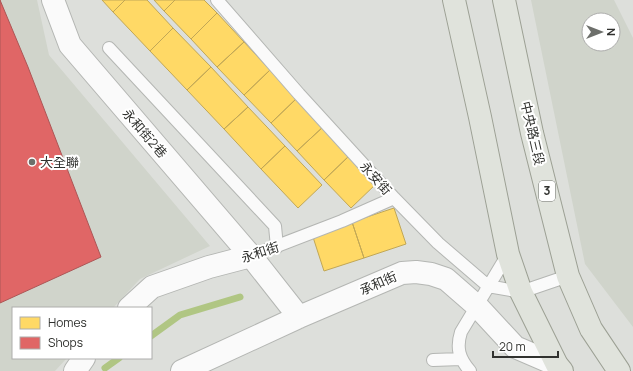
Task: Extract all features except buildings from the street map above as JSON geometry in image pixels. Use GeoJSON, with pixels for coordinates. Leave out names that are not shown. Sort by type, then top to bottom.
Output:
{"type":"FeatureCollection","features":[{"type":"Feature","properties":{"kind":"main road"},"geometry":{"type":"LineString","coordinates":[[454,0],[508,254],[521,292],[560,368]]}},
{"type":"Feature","properties":{"kind":"main road","name":"中央路三段"},"geometry":{"type":"LineString","coordinates":[[504,0],[532,133],[568,276],[592,329],[619,371]]}},
{"type":"Feature","properties":{"kind":"street","name":"永和街2巷"},"geometry":{"type":"LineString","coordinates":[[53,0],[70,45],[252,256],[299,316]]}},
{"type":"Feature","properties":{"kind":"street","name":"永和街"},"geometry":{"type":"LineString","coordinates":[[130,307],[152,287],[209,267],[252,256]]}},
{"type":"Feature","properties":{"kind":"street","name":"承和街"},"geometry":{"type":"LineString","coordinates":[[182,371],[299,316],[402,272],[431,274],[446,279],[477,306],[515,347],[560,368]]}},
{"type":"Feature","properties":{"kind":"street"},"geometry":{"type":"LineString","coordinates":[[75,371],[83,359]]}},
{"type":"Feature","properties":{"kind":"lane","name":"永安街"},"geometry":{"type":"LineString","coordinates":[[217,0],[299,94],[394,198],[438,243],[488,286]]}},
{"type":"Feature","properties":{"kind":"lane"},"geometry":{"type":"LineString","coordinates":[[109,48],[275,226],[277,247]]}},
{"type":"Feature","properties":{"kind":"lane","name":"永和街"},"geometry":{"type":"LineString","coordinates":[[252,256],[342,221],[394,198]]}},
{"type":"Feature","properties":{"kind":"lane"},"geometry":{"type":"LineString","coordinates":[[470,371],[462,359],[459,351],[458,342],[461,332],[508,254]]}},
{"type":"Feature","properties":{"kind":"lane"},"geometry":{"type":"LineString","coordinates":[[488,286],[521,292],[568,276]]}},
{"type":"Feature","properties":{"kind":"lane"},"geometry":{"type":"LineString","coordinates":[[433,360],[462,359]]}},
{"type":"Feature","properties":{"kind":"shaded area","name":"大全聯"},"geometry":{"type":"Polygon","coordinates":[[[0,0],[37,0],[49,55],[210,246],[140,279],[114,307],[12,307],[12,359],[66,359],[55,371],[0,371],[0,0]]]}},
{"type":"Feature","properties":{"kind":"shaded area"},"geometry":{"type":"Polygon","coordinates":[[[531,0],[614,0],[620,12],[581,12],[581,52],[621,52],[621,14],[633,38],[633,327],[585,264],[531,0]]]}},
{"type":"Feature","properties":{"kind":"waterway"},"geometry":{"type":"LineString","coordinates":[[152,335],[180,315],[240,297]]}},
{"type":"Feature","properties":{"kind":"waterway"},"geometry":{"type":"LineString","coordinates":[[105,368],[118,359]]}},
{"type":"Feature","properties":{"kind":"place","name":"大全聯"},"geometry":{"type":"Point","coordinates":[32,162]}}]}
